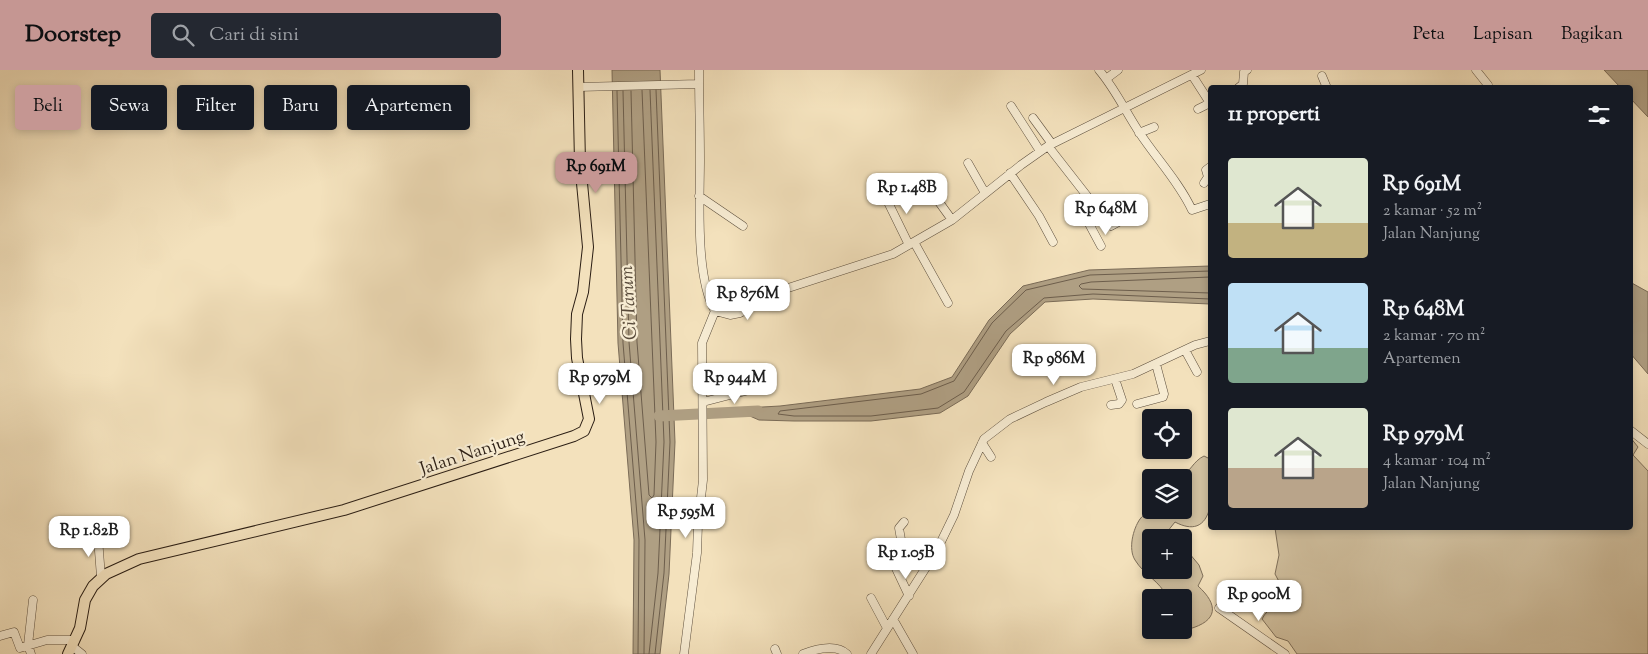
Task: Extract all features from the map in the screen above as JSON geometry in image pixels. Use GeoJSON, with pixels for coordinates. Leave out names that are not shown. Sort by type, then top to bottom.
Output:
{"type":"FeatureCollection","features":[{"type":"Feature","properties":{"kind":"main road","name":"Jalan Nanjung"},"geometry":{"type":"LineString","coordinates":[[72,646],[88,592],[102,576],[139,559],[344,510],[579,435],[588,425],[590,419],[577,358],[576,326],[583,292],[588,247],[580,162],[578,70]]}},
{"type":"Feature","properties":{"kind":"street"},"geometry":{"type":"LineString","coordinates":[[699,70],[700,196],[703,269],[712,306],[715,311],[730,316],[740,313],[782,290],[880,259],[911,244],[952,220],[1040,151],[1201,70]]}},
{"type":"Feature","properties":{"kind":"street"},"geometry":{"type":"LineString","coordinates":[[1099,70],[1126,108],[1139,133],[1192,210],[1208,205]]}},
{"type":"Feature","properties":{"kind":"street"},"geometry":{"type":"LineString","coordinates":[[1106,79],[1118,70]]}},
{"type":"Feature","properties":{"kind":"street"},"geometry":{"type":"LineString","coordinates":[[1242,85],[1244,72],[1247,70]]}},
{"type":"Feature","properties":{"kind":"street"},"geometry":{"type":"LineString","coordinates":[[1476,70],[1488,85]]}},
{"type":"Feature","properties":{"kind":"street"},"geometry":{"type":"LineString","coordinates":[[1192,75],[1208,100]]}},
{"type":"Feature","properties":{"kind":"street"},"geometry":{"type":"LineString","coordinates":[[1322,76],[1326,85]]}},
{"type":"Feature","properties":{"kind":"street"},"geometry":{"type":"LineString","coordinates":[[578,88],[699,84]]}},
{"type":"Feature","properties":{"kind":"street"},"geometry":{"type":"LineString","coordinates":[[1198,109],[1208,104]]}},
{"type":"Feature","properties":{"kind":"street"},"geometry":{"type":"LineString","coordinates":[[1011,106],[1040,151]]}},
{"type":"Feature","properties":{"kind":"street"},"geometry":{"type":"LineString","coordinates":[[1033,118],[1050,145],[1111,226],[1124,219]]}},
{"type":"Feature","properties":{"kind":"street"},"geometry":{"type":"LineString","coordinates":[[1139,133],[1154,127]]}},
{"type":"Feature","properties":{"kind":"street"},"geometry":{"type":"LineString","coordinates":[[968,163],[985,193]]}},
{"type":"Feature","properties":{"kind":"street"},"geometry":{"type":"LineString","coordinates":[[1010,173],[1039,216],[1053,242]]}},
{"type":"Feature","properties":{"kind":"street"},"geometry":{"type":"LineString","coordinates":[[1204,183],[1208,177]]}},
{"type":"Feature","properties":{"kind":"street"},"geometry":{"type":"LineString","coordinates":[[931,190],[952,220]]}},
{"type":"Feature","properties":{"kind":"street"},"geometry":{"type":"LineString","coordinates":[[884,194],[911,244],[948,303]]}},
{"type":"Feature","properties":{"kind":"street"},"geometry":{"type":"LineString","coordinates":[[700,196],[743,226]]}},
{"type":"Feature","properties":{"kind":"street"},"geometry":{"type":"LineString","coordinates":[[1098,210],[1086,218],[1101,246]]}},
{"type":"Feature","properties":{"kind":"street"},"geometry":{"type":"LineString","coordinates":[[684,654],[697,553],[703,480],[704,411],[702,343],[715,311]]}},
{"type":"Feature","properties":{"kind":"street"},"geometry":{"type":"LineString","coordinates":[[871,654],[937,550],[982,443],[1010,419],[1046,402],[1082,387],[1115,379],[1156,364],[1208,342]]}},
{"type":"Feature","properties":{"kind":"street"},"geometry":{"type":"LineString","coordinates":[[1185,350],[1198,372]]}},
{"type":"Feature","properties":{"kind":"street"},"geometry":{"type":"LineString","coordinates":[[1137,404],[1163,397],[1164,394],[1156,364]]}},
{"type":"Feature","properties":{"kind":"street"},"geometry":{"type":"LineString","coordinates":[[1111,405],[1119,404],[1122,400],[1115,379]]}},
{"type":"Feature","properties":{"kind":"street"},"geometry":{"type":"LineString","coordinates":[[703,402],[761,387]]}},
{"type":"Feature","properties":{"kind":"street"},"geometry":{"type":"LineString","coordinates":[[1633,432],[1648,444]]}},
{"type":"Feature","properties":{"kind":"street"},"geometry":{"type":"LineString","coordinates":[[982,443],[991,456]]}},
{"type":"Feature","properties":{"kind":"street"},"geometry":{"type":"LineString","coordinates":[[904,522],[899,528],[903,551],[893,562],[909,596]]}},
{"type":"Feature","properties":{"kind":"street"},"geometry":{"type":"LineString","coordinates":[[98,538],[102,576]]}},
{"type":"Feature","properties":{"kind":"street"},"geometry":{"type":"LineString","coordinates":[[871,598],[887,628]]}},
{"type":"Feature","properties":{"kind":"street"},"geometry":{"type":"LineString","coordinates":[[31,654],[28,645],[33,600]]}},
{"type":"Feature","properties":{"kind":"street"},"geometry":{"type":"LineString","coordinates":[[1219,608],[1285,654]]}},
{"type":"Feature","properties":{"kind":"street"},"geometry":{"type":"LineString","coordinates":[[893,619],[913,654]]}},
{"type":"Feature","properties":{"kind":"street"},"geometry":{"type":"LineString","coordinates":[[0,636],[14,632],[18,647],[21,648],[47,640],[72,646],[82,654]]}},
{"type":"Feature","properties":{"kind":"street"},"geometry":{"type":"LineString","coordinates":[[803,654],[820,649],[835,648],[847,654]]}},
{"type":"Feature","properties":{"kind":"shaded area"},"geometry":{"type":"Polygon","coordinates":[[[1633,441],[1638,447],[1633,455],[1633,441]]]}},
{"type":"Feature","properties":{"kind":"shaded area"},"geometry":{"type":"Polygon","coordinates":[[[1633,455],[1648,471],[1648,654],[1297,654],[1288,641],[1276,637],[1262,619],[1280,600],[1284,591],[1275,574],[1279,555],[1275,530],[1633,530],[1633,455]]]}},
{"type":"Feature","properties":{"kind":"shaded area"},"geometry":{"type":"Polygon","coordinates":[[[1204,456],[1208,458],[1208,514],[1197,526],[1181,525],[1175,522],[1169,529],[1142,529],[1142,569],[1135,560],[1132,550],[1133,533],[1137,523],[1142,517],[1142,519],[1192,519],[1192,469],[1190,469],[1204,456]]]}},
{"type":"Feature","properties":{"kind":"shaded area"},"geometry":{"type":"Polygon","coordinates":[[[1192,557],[1199,565],[1203,576],[1198,586],[1210,600],[1212,606],[1210,617],[1206,622],[1192,628],[1192,589],[1162,589],[1152,579],[1192,579],[1192,557]]]}},
{"type":"Feature","properties":{"kind":"water","name":"Ci Tarum"},"geometry":{"type":"Polygon","coordinates":[[[612,70],[660,70],[675,442],[669,574],[660,654],[633,654],[634,540],[618,343],[612,70]]]}},
{"type":"Feature","properties":{"kind":"water"},"geometry":{"type":"Polygon","coordinates":[[[1604,70],[1648,70],[1648,117],[1633,101],[1633,85],[1618,85],[1604,70]]]}},
{"type":"Feature","properties":{"kind":"water"},"geometry":{"type":"Polygon","coordinates":[[[1208,266],[1208,304],[1093,299],[1045,302],[1010,334],[968,396],[940,413],[871,421],[794,421],[759,420],[743,413],[745,408],[780,406],[920,389],[952,377],[989,320],[1023,286],[1089,270],[1208,266]]]}},
{"type":"Feature","properties":{"kind":"water"},"geometry":{"type":"Polygon","coordinates":[[[1633,284],[1648,292],[1648,374],[1633,356],[1633,284]]]}},
{"type":"Feature","properties":{"kind":"waterway"},"geometry":{"type":"LineString","coordinates":[[659,416],[758,411]]}}]}
